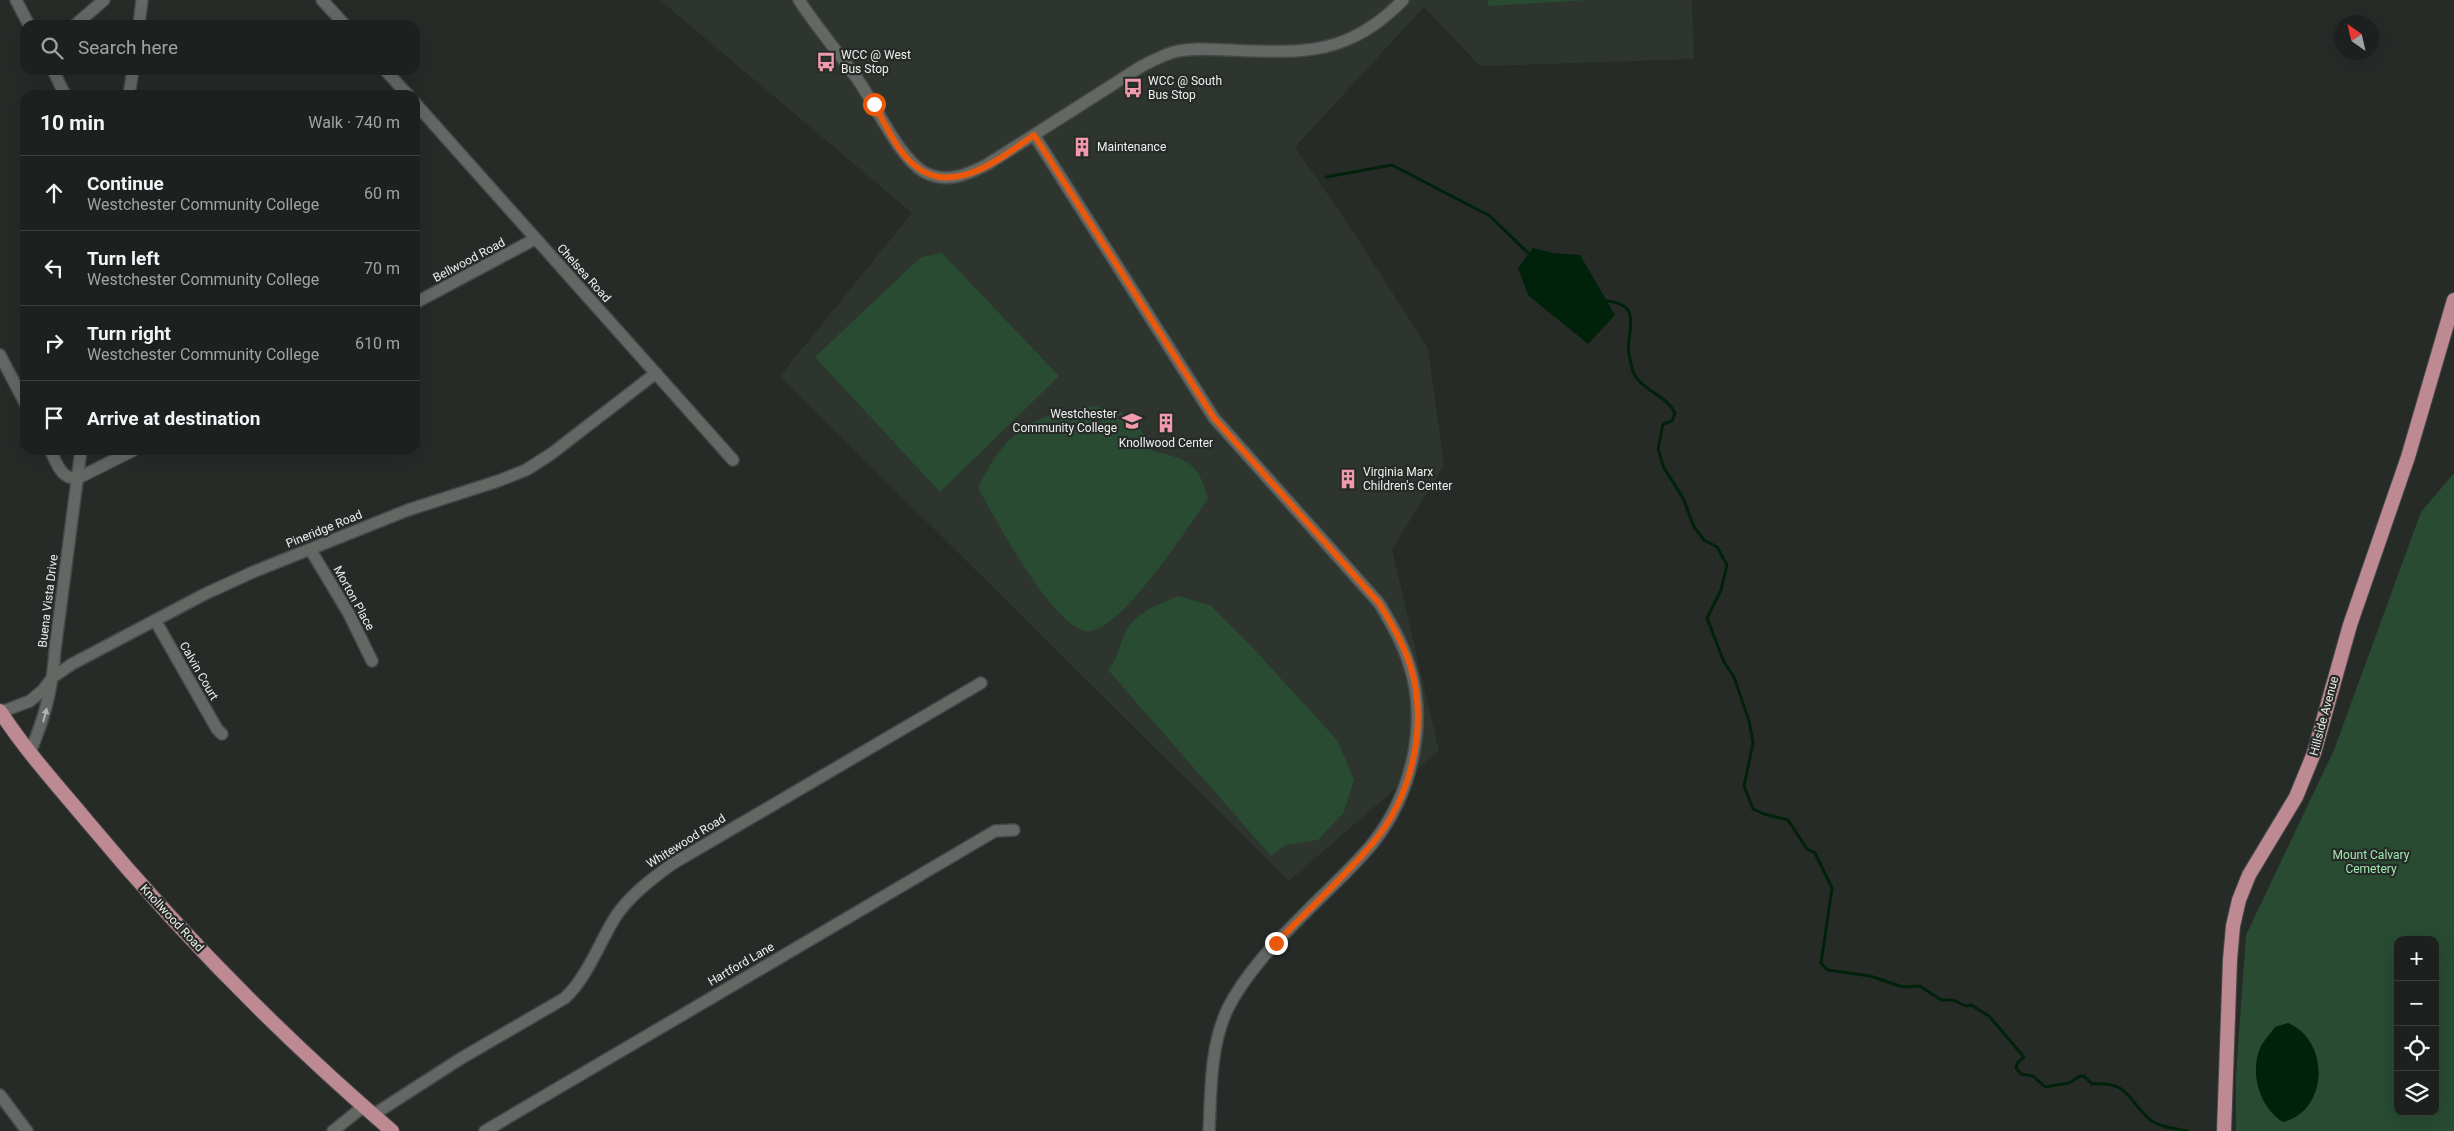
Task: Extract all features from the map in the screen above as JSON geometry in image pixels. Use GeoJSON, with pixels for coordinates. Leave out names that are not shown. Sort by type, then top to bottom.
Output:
{"type":"FeatureCollection","features":[{"type":"Feature","properties":{"kind":"main road","name":"Hillside Avenue"},"geometry":{"type":"LineString","coordinates":[[2224,1131],[2230,960],[2233,926],[2239,900],[2249,875],[2296,797],[2314,753],[2350,625],[2408,457],[2454,300]]}},
{"type":"Feature","properties":{"kind":"main road","name":"Knollwood Road"},"geometry":{"type":"LineString","coordinates":[[0,712],[30,752],[129,871],[199,948],[318,1068],[392,1131]]}},
{"type":"Feature","properties":{"kind":"street"},"geometry":{"type":"LineString","coordinates":[[16,0],[26,20]]}},
{"type":"Feature","properties":{"kind":"street"},"geometry":{"type":"LineString","coordinates":[[81,20],[104,0]]}},
{"type":"Feature","properties":{"kind":"street"},"geometry":{"type":"LineString","coordinates":[[140,20],[142,0]]}},
{"type":"Feature","properties":{"kind":"street"},"geometry":{"type":"LineString","coordinates":[[322,0],[340,20]]}},
{"type":"Feature","properties":{"kind":"street"},"geometry":{"type":"LineString","coordinates":[[800,0],[858,80],[904,154],[924,172],[940,177],[954,178],[968,174],[1034,135],[1142,66],[1175,52],[1205,49],[1282,52],[1316,50],[1343,43],[1364,32],[1385,18],[1403,0]]}},
{"type":"Feature","properties":{"kind":"street"},"geometry":{"type":"LineString","coordinates":[[55,75],[63,90]]}},
{"type":"Feature","properties":{"kind":"street"},"geometry":{"type":"LineString","coordinates":[[130,90],[131,75]]}},
{"type":"Feature","properties":{"kind":"street"},"geometry":{"type":"LineString","coordinates":[[390,75],[403,90]]}},
{"type":"Feature","properties":{"kind":"street","name":"Chelsea Road"},"geometry":{"type":"LineString","coordinates":[[420,110],[733,460]]}},
{"type":"Feature","properties":{"kind":"street"},"geometry":{"type":"LineString","coordinates":[[1034,135],[1214,418],[1379,603],[1410,665],[1415,690],[1417,720],[1414,750],[1405,789],[1392,814],[1372,843],[1260,962],[1242,984],[1228,1010],[1218,1038],[1213,1069],[1209,1131]]}},
{"type":"Feature","properties":{"kind":"street","name":"Bellwood Road"},"geometry":{"type":"LineString","coordinates":[[420,300],[535,239]]}},
{"type":"Feature","properties":{"kind":"street"},"geometry":{"type":"LineString","coordinates":[[0,355],[20,393]]}},
{"type":"Feature","properties":{"kind":"street","name":"Pineridge Road"},"geometry":{"type":"LineString","coordinates":[[0,712],[30,701],[43,690],[53,677],[72,664],[205,594],[408,510],[526,470],[551,454],[656,373]]}},
{"type":"Feature","properties":{"kind":"street"},"geometry":{"type":"LineString","coordinates":[[53,455],[64,475],[69,479],[78,478],[124,455]]}},
{"type":"Feature","properties":{"kind":"street","name":"Buena Vista Drive"},"geometry":{"type":"LineString","coordinates":[[30,752],[42,724],[53,677],[80,455]]}},
{"type":"Feature","properties":{"kind":"street","name":"Morton Place"},"geometry":{"type":"LineString","coordinates":[[310,549],[349,614],[372,662]]}},
{"type":"Feature","properties":{"kind":"street","name":"Calvin Court"},"geometry":{"type":"LineString","coordinates":[[155,620],[217,729],[222,734]]}},
{"type":"Feature","properties":{"kind":"street","name":"Whitewood Road"},"geometry":{"type":"LineString","coordinates":[[368,1111],[565,998],[576,987],[616,917],[628,901],[672,864],[980,682]]}},
{"type":"Feature","properties":{"kind":"street","name":"Hartford Lane"},"geometry":{"type":"LineString","coordinates":[[485,1131],[995,831],[1014,830]]}},
{"type":"Feature","properties":{"kind":"street"},"geometry":{"type":"LineString","coordinates":[[0,1095],[27,1131]]}},
{"type":"Feature","properties":{"kind":"street"},"geometry":{"type":"LineString","coordinates":[[333,1131],[368,1111]]}},
{"type":"Feature","properties":{"kind":"shaded area","name":"Westchester Community College"},"geometry":{"type":"Polygon","coordinates":[[[660,0],[1692,0],[1694,59],[1487,66],[1480,66],[1424,7],[1295,147],[1346,221],[1428,348],[1444,466],[1392,549],[1439,751],[1289,881],[780,376],[912,213],[660,0]]]}},
{"type":"Feature","properties":{"kind":"shaded area"},"geometry":{"type":"Polygon","coordinates":[[[1533,248],[1553,253],[1580,255],[1615,315],[1588,344],[1528,295],[1518,268],[1533,248]]]}},
{"type":"Feature","properties":{"kind":"shaded area"},"geometry":{"type":"Polygon","coordinates":[[[2288,1023],[2302,1032],[2312,1045],[2317,1060],[2318,1076],[2316,1091],[2309,1105],[2298,1116],[2283,1122],[2262,1098],[2256,1078],[2256,1067],[2264,1041],[2275,1027],[2288,1023]]]}},
{"type":"Feature","properties":{"kind":"green space"},"geometry":{"type":"Polygon","coordinates":[[[1488,0],[1589,0],[1488,6],[1488,0]]]}},
{"type":"Feature","properties":{"kind":"green space"},"geometry":{"type":"Polygon","coordinates":[[[942,253],[1059,376],[940,492],[815,357],[921,257],[942,253]]]}},
{"type":"Feature","properties":{"kind":"green space"},"geometry":{"type":"Polygon","coordinates":[[[1092,406],[1120,411],[1138,425],[1153,451],[1175,457],[1190,464],[1200,477],[1208,499],[1153,576],[1135,597],[1117,615],[1101,627],[1087,631],[1073,625],[1042,592],[1011,546],[978,488],[998,452],[1022,429],[1052,415],[1092,406]]]}},
{"type":"Feature","properties":{"kind":"green space","name":"Mount Calvary Cemetery"},"geometry":{"type":"Polygon","coordinates":[[[2454,473],[2454,1131],[2236,1131],[2236,1075],[2246,935],[2334,750],[2421,512],[2454,473]]]}},
{"type":"Feature","properties":{"kind":"green space"},"geometry":{"type":"Polygon","coordinates":[[[1178,596],[1210,605],[1252,647],[1338,741],[1354,780],[1344,812],[1318,840],[1286,845],[1271,856],[1108,670],[1132,622],[1145,611],[1178,596]]]}},
{"type":"Feature","properties":{"kind":"waterway"},"geometry":{"type":"LineString","coordinates":[[1326,177],[1392,165],[1490,216],[1529,254]]}},
{"type":"Feature","properties":{"kind":"waterway"},"geometry":{"type":"LineString","coordinates":[[1607,301],[1619,304],[1627,309],[1630,315],[1628,350],[1635,375],[1645,387],[1667,402],[1675,413],[1672,421],[1663,424],[1658,449],[1664,468],[1683,498],[1694,527],[1704,540],[1717,547],[1727,565],[1721,590],[1707,618],[1724,662],[1734,677],[1749,721],[1753,743],[1744,786],[1753,809],[1788,820],[1807,849],[1815,853],[1832,888],[1821,963],[1828,970],[1870,976],[1903,987],[1920,986],[1941,1000],[1953,1000],[1966,1006],[1971,1005],[1989,1016],[2024,1057],[2017,1063],[2016,1068],[2021,1074],[2033,1076],[2045,1087],[2069,1083],[2080,1076],[2084,1076],[2092,1084],[2104,1084],[2120,1088],[2126,1092],[2152,1121],[2167,1127],[2188,1131]]}},
{"type":"Feature","properties":{"kind":"place","name":"WCC @ West Bus Stop"},"geometry":{"type":"Point","coordinates":[826,62]}},
{"type":"Feature","properties":{"kind":"place","name":"WCC @ South Bus Stop"},"geometry":{"type":"Point","coordinates":[1133,88]}},
{"type":"Feature","properties":{"kind":"place","name":"Maintenance"},"geometry":{"type":"Point","coordinates":[1082,147]}},
{"type":"Feature","properties":{"kind":"place","name":"Westchester Community College"},"geometry":{"type":"Point","coordinates":[1132,421]}},
{"type":"Feature","properties":{"kind":"place","name":"Knollwood Center"},"geometry":{"type":"Point","coordinates":[1166,423]}},
{"type":"Feature","properties":{"kind":"place","name":"Virginia Marx Children's Center"},"geometry":{"type":"Point","coordinates":[1348,479]}},
{"type":"Feature","properties":{"kind":"route"},"geometry":{"type":"LineString","coordinates":[[874,104],[904,154],[913,164],[924,172],[940,177],[954,178],[968,174],[988,164],[1034,135],[1214,418],[1379,603],[1397,634],[1410,665],[1415,690],[1417,720],[1414,750],[1405,789],[1392,814],[1372,843],[1276,943]]}}]}
